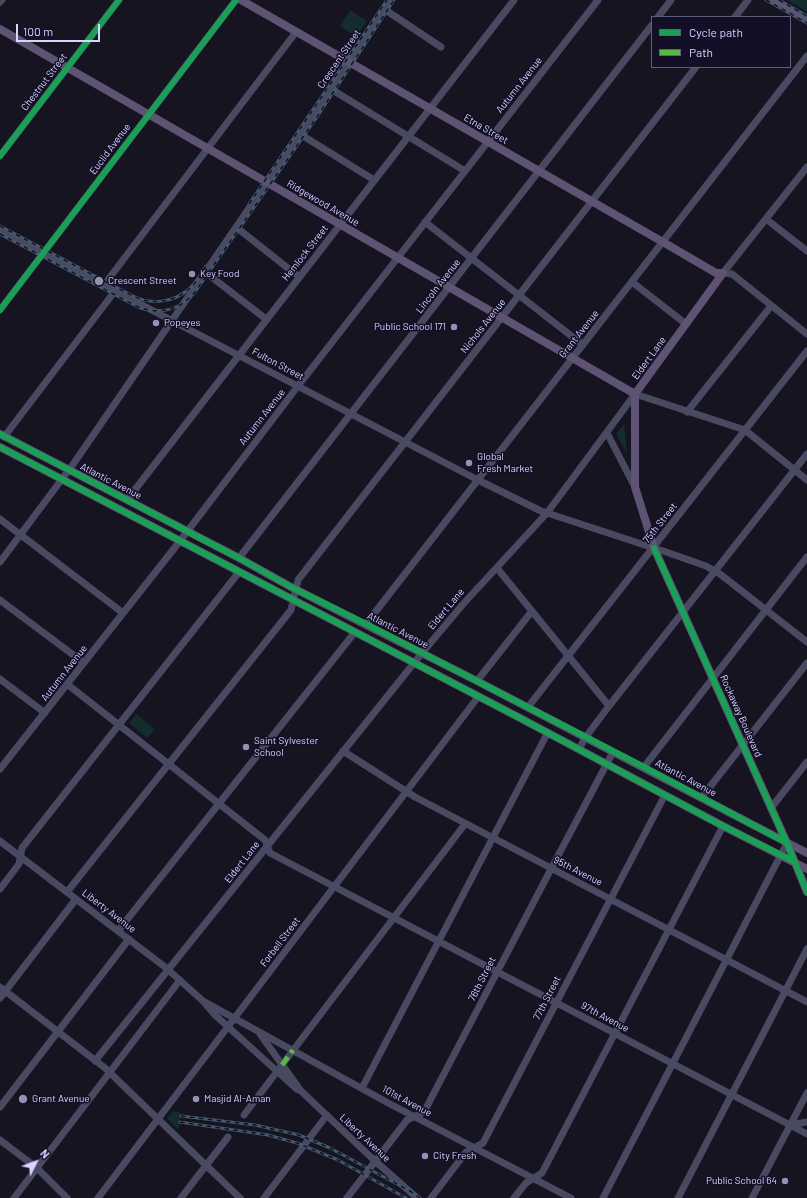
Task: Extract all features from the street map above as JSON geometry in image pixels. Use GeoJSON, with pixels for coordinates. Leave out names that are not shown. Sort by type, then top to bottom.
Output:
{"type":"FeatureCollection","features":[{"type":"Feature","properties":{"kind":"main road","name":"Etna Street"},"geometry":{"type":"LineString","coordinates":[[241,0],[592,202],[716,272],[723,273]]}},
{"type":"Feature","properties":{"kind":"main road"},"geometry":{"type":"LineString","coordinates":[[772,0],[807,20]]}},
{"type":"Feature","properties":{"kind":"main road","name":"Ridgewood Avenue"},"geometry":{"type":"LineString","coordinates":[[0,29],[635,394]]}},
{"type":"Feature","properties":{"kind":"main road","name":"Eldert Lane"},"geometry":{"type":"LineString","coordinates":[[635,394],[723,273]]}},
{"type":"Feature","properties":{"kind":"main road","name":"Rockaway Boulevard"},"geometry":{"type":"LineString","coordinates":[[635,394],[635,487],[654,548],[743,744],[807,892]]}},
{"type":"Feature","properties":{"kind":"main road","name":"Atlantic Avenue"},"geometry":{"type":"LineString","coordinates":[[2,435],[239,558],[296,590],[528,707],[807,853]]}},
{"type":"Feature","properties":{"kind":"main road"},"geometry":{"type":"LineString","coordinates":[[0,447],[180,542],[356,632],[723,826],[807,868]]}},
{"type":"Feature","properties":{"kind":"street","name":"Chestnut Street"},"geometry":{"type":"LineString","coordinates":[[0,156],[119,0]]}},
{"type":"Feature","properties":{"kind":"street","name":"Euclid Avenue"},"geometry":{"type":"LineString","coordinates":[[0,310],[236,0]]}},
{"type":"Feature","properties":{"kind":"street","name":"Crescent Street"},"geometry":{"type":"LineString","coordinates":[[0,562],[69,471],[171,320],[331,89],[384,10],[389,0]]}},
{"type":"Feature","properties":{"kind":"street","name":"Hemlock Street"},"geometry":{"type":"LineString","coordinates":[[126,500],[514,0]]}},
{"type":"Feature","properties":{"kind":"street","name":"Autumn Avenue"},"geometry":{"type":"LineString","coordinates":[[2,764],[45,714],[67,684],[180,542],[186,531],[598,0]]}},
{"type":"Feature","properties":{"kind":"street"},"geometry":{"type":"LineString","coordinates":[[659,16],[671,0]]}},
{"type":"Feature","properties":{"kind":"street"},"geometry":{"type":"LineString","coordinates":[[736,16],[748,0]]}},
{"type":"Feature","properties":{"kind":"street"},"geometry":{"type":"LineString","coordinates":[[384,10],[441,47]]}},
{"type":"Feature","properties":{"kind":"street","name":"Lincoln Avenue"},"geometry":{"type":"LineString","coordinates":[[239,558],[651,26]]}},
{"type":"Feature","properties":{"kind":"street"},"geometry":{"type":"LineString","coordinates":[[104,285],[296,32]]}},
{"type":"Feature","properties":{"kind":"street","name":"Grant Avenue"},"geometry":{"type":"LineString","coordinates":[[366,624],[807,56]]}},
{"type":"Feature","properties":{"kind":"street","name":"Nichols Avenue"},"geometry":{"type":"LineString","coordinates":[[67,892],[291,610],[298,580],[695,68]]}},
{"type":"Feature","properties":{"kind":"street"},"geometry":{"type":"LineString","coordinates":[[331,89],[465,171]]}},
{"type":"Feature","properties":{"kind":"street"},"geometry":{"type":"LineString","coordinates":[[300,134],[374,180]]}},
{"type":"Feature","properties":{"kind":"street","name":"Eldert Lane"},"geometry":{"type":"LineString","coordinates":[[723,273],[806,170]]}},
{"type":"Feature","properties":{"kind":"street"},"geometry":{"type":"LineString","coordinates":[[766,219],[807,251]]}},
{"type":"Feature","properties":{"kind":"street"},"geometry":{"type":"LineString","coordinates":[[425,222],[583,345]]}},
{"type":"Feature","properties":{"kind":"street"},"geometry":{"type":"LineString","coordinates":[[236,227],[299,277]]}},
{"type":"Feature","properties":{"kind":"street","name":"Fulton Street"},"geometry":{"type":"LineString","coordinates":[[0,231],[478,480],[547,513],[654,548],[706,566],[716,571],[807,642]]}},
{"type":"Feature","properties":{"kind":"street"},"geometry":{"type":"LineString","coordinates":[[205,272],[266,319]]}},
{"type":"Feature","properties":{"kind":"street"},"geometry":{"type":"LineString","coordinates":[[723,273],[732,274],[807,334]]}},
{"type":"Feature","properties":{"kind":"street"},"geometry":{"type":"LineString","coordinates":[[632,282],[686,324]]}},
{"type":"Feature","properties":{"kind":"street"},"geometry":{"type":"LineString","coordinates":[[2,435],[115,291]]}},
{"type":"Feature","properties":{"kind":"street"},"geometry":{"type":"LineString","coordinates":[[687,412],[771,306]]}},
{"type":"Feature","properties":{"kind":"street","name":"75th Street"},"geometry":{"type":"LineString","coordinates":[[528,707],[807,351]]}},
{"type":"Feature","properties":{"kind":"street"},"geometry":{"type":"LineString","coordinates":[[635,394],[745,430],[807,480]]}},
{"type":"Feature","properties":{"kind":"street","name":"Eldert Lane"},"geometry":{"type":"LineString","coordinates":[[95,1061],[422,653],[464,603],[547,513],[635,394]]}},
{"type":"Feature","properties":{"kind":"street","name":"Rockaway Boulevard"},"geometry":{"type":"LineString","coordinates":[[607,433],[635,487]]}},
{"type":"Feature","properties":{"kind":"street"},"geometry":{"type":"LineString","coordinates":[[579,750],[609,706],[807,454]]}},
{"type":"Feature","properties":{"kind":"street"},"geometry":{"type":"LineString","coordinates":[[0,519],[123,613]]}},
{"type":"Feature","properties":{"kind":"street"},"geometry":{"type":"LineString","coordinates":[[644,767],[807,557]]}},
{"type":"Feature","properties":{"kind":"street"},"geometry":{"type":"LineString","coordinates":[[497,568],[609,706]]}},
{"type":"Feature","properties":{"kind":"street"},"geometry":{"type":"LineString","coordinates":[[0,889],[19,864],[22,848],[239,572]]}},
{"type":"Feature","properties":{"kind":"street"},"geometry":{"type":"LineString","coordinates":[[0,600],[84,663]]}},
{"type":"Feature","properties":{"kind":"street"},"geometry":{"type":"LineString","coordinates":[[477,681],[532,611]]}},
{"type":"Feature","properties":{"kind":"street"},"geometry":{"type":"LineString","coordinates":[[118,931],[356,632]]}},
{"type":"Feature","properties":{"kind":"street"},"geometry":{"type":"LineString","coordinates":[[702,797],[807,662]]}},
{"type":"Feature","properties":{"kind":"street"},"geometry":{"type":"LineString","coordinates":[[0,679],[45,714]]}},
{"type":"Feature","properties":{"kind":"street","name":"97th Avenue"},"geometry":{"type":"LineString","coordinates":[[67,684],[265,840],[270,853],[334,888],[807,1134]]}},
{"type":"Feature","properties":{"kind":"street","name":"Forbell Street"},"geometry":{"type":"LineString","coordinates":[[98,1198],[478,697]]}},
{"type":"Feature","properties":{"kind":"street"},"geometry":{"type":"LineString","coordinates":[[362,1088],[547,734]]}},
{"type":"Feature","properties":{"kind":"street","name":"95th Avenue"},"geometry":{"type":"LineString","coordinates":[[343,751],[406,792],[465,824],[807,1002]]}},
{"type":"Feature","properties":{"kind":"street","name":"76th Street"},"geometry":{"type":"LineString","coordinates":[[347,1198],[407,1120],[424,1112],[613,752]]}},
{"type":"Feature","properties":{"kind":"street"},"geometry":{"type":"LineString","coordinates":[[771,808],[807,762]]}},
{"type":"Feature","properties":{"kind":"street","name":"77th Street"},"geometry":{"type":"LineString","coordinates":[[432,1198],[466,1152],[483,1143],[665,795]]}},
{"type":"Feature","properties":{"kind":"street"},"geometry":{"type":"LineString","coordinates":[[244,1115],[465,824]]}},
{"type":"Feature","properties":{"kind":"street"},"geometry":{"type":"LineString","coordinates":[[514,1198],[526,1183],[542,1173],[723,826]]}},
{"type":"Feature","properties":{"kind":"street","name":"Liberty Avenue"},"geometry":{"type":"LineString","coordinates":[[0,841],[169,970],[203,1001],[215,1015],[229,1026],[297,1089],[302,1091]]}},
{"type":"Feature","properties":{"kind":"street"},"geometry":{"type":"LineString","coordinates":[[603,1198],[787,843]]}},
{"type":"Feature","properties":{"kind":"street"},"geometry":{"type":"LineString","coordinates":[[0,998],[2,989],[76,899]]}},
{"type":"Feature","properties":{"kind":"street"},"geometry":{"type":"LineString","coordinates":[[0,1107],[129,939]]}},
{"type":"Feature","properties":{"kind":"street"},"geometry":{"type":"LineString","coordinates":[[678,1198],[807,949]]}},
{"type":"Feature","properties":{"kind":"street"},"geometry":{"type":"LineString","coordinates":[[14,1198],[180,980]]}},
{"type":"Feature","properties":{"kind":"street"},"geometry":{"type":"LineString","coordinates":[[2,989],[109,1073],[240,1198]]}},
{"type":"Feature","properties":{"kind":"street","name":"Liberty Avenue"},"geometry":{"type":"LineString","coordinates":[[203,1001],[234,1019]]}},
{"type":"Feature","properties":{"kind":"street","name":"101st Avenue"},"geometry":{"type":"LineString","coordinates":[[234,1019],[415,1117],[571,1198]]}},
{"type":"Feature","properties":{"kind":"street","name":"Liberty Avenue"},"geometry":{"type":"LineString","coordinates":[[256,1030],[302,1091],[375,1161],[417,1198]]}},
{"type":"Feature","properties":{"kind":"street"},"geometry":{"type":"LineString","coordinates":[[752,1198],[807,1093]]}},
{"type":"Feature","properties":{"kind":"street"},"geometry":{"type":"LineString","coordinates":[[264,1198],[327,1115]]}},
{"type":"Feature","properties":{"kind":"street"},"geometry":{"type":"LineString","coordinates":[[790,1125],[807,1122]]}},
{"type":"Feature","properties":{"kind":"street"},"geometry":{"type":"LineString","coordinates":[[181,1198],[228,1137]]}},
{"type":"Feature","properties":{"kind":"street"},"geometry":{"type":"LineString","coordinates":[[0,1140],[37,1168],[67,1198]]}},
{"type":"Feature","properties":{"kind":"green space"},"geometry":{"type":"Polygon","coordinates":[[[787,0],[807,0],[807,11],[806,11],[787,0]]]}},
{"type":"Feature","properties":{"kind":"green space"},"geometry":{"type":"Polygon","coordinates":[[[350,10],[367,21],[356,37],[340,26],[350,10]]]}},
{"type":"Feature","properties":{"kind":"green space"},"geometry":{"type":"Polygon","coordinates":[[[624,424],[627,454],[616,434],[624,424]]]}},
{"type":"Feature","properties":{"kind":"green space"},"geometry":{"type":"Polygon","coordinates":[[[136,714],[155,729],[147,738],[129,723],[136,714]]]}},
{"type":"Feature","properties":{"kind":"green space"},"geometry":{"type":"Polygon","coordinates":[[[173,1111],[181,1113],[178,1129],[167,1119],[173,1111]]]}},
{"type":"Feature","properties":{"kind":"railway"},"geometry":{"type":"LineString","coordinates":[[249,204],[387,0]]}},
{"type":"Feature","properties":{"kind":"railway"},"geometry":{"type":"LineString","coordinates":[[0,234],[138,307],[154,311],[162,311],[176,307],[183,303],[195,292],[317,117],[394,0]]}},
{"type":"Feature","properties":{"kind":"railway"},"geometry":{"type":"LineString","coordinates":[[766,0],[807,23]]}},
{"type":"Feature","properties":{"kind":"railway"},"geometry":{"type":"LineString","coordinates":[[779,0],[807,16]]}},
{"type":"Feature","properties":{"kind":"railway"},"geometry":{"type":"LineString","coordinates":[[0,226],[133,296],[147,301],[169,300],[183,294],[194,284],[206,266]]}},
{"type":"Feature","properties":{"kind":"railway"},"geometry":{"type":"LineString","coordinates":[[181,1116],[255,1125],[299,1135],[330,1148],[410,1191],[420,1198]]}},
{"type":"Feature","properties":{"kind":"railway"},"geometry":{"type":"LineString","coordinates":[[180,1122],[268,1135],[297,1143],[338,1160],[406,1198]]}},
{"type":"Feature","properties":{"kind":"marked path"},"geometry":{"type":"LineString","coordinates":[[282,1065],[293,1050]]}},
{"type":"Feature","properties":{"kind":"cycle path"},"geometry":{"type":"LineString","coordinates":[[0,156],[119,0]]}},
{"type":"Feature","properties":{"kind":"cycle path"},"geometry":{"type":"LineString","coordinates":[[0,310],[236,0]]}},
{"type":"Feature","properties":{"kind":"cycle path"},"geometry":{"type":"LineString","coordinates":[[0,434],[239,558],[291,587],[644,767],[787,843]]}},
{"type":"Feature","properties":{"kind":"cycle path"},"geometry":{"type":"LineString","coordinates":[[0,447],[520,718],[723,826],[795,862]]}},
{"type":"Feature","properties":{"kind":"cycle path"},"geometry":{"type":"LineString","coordinates":[[654,548],[787,843],[807,892]]}},
{"type":"Feature","properties":{"kind":"place","name":"Key Food"},"geometry":{"type":"Point","coordinates":[192,274]}},
{"type":"Feature","properties":{"kind":"place","name":"Crescent Street"},"geometry":{"type":"Point","coordinates":[99,281]}},
{"type":"Feature","properties":{"kind":"place","name":"Popeyes"},"geometry":{"type":"Point","coordinates":[156,323]}},
{"type":"Feature","properties":{"kind":"place","name":"Public School 171"},"geometry":{"type":"Point","coordinates":[454,327]}},
{"type":"Feature","properties":{"kind":"place","name":"Global Fresh Market"},"geometry":{"type":"Point","coordinates":[469,463]}},
{"type":"Feature","properties":{"kind":"place","name":"Saint Sylvester School"},"geometry":{"type":"Point","coordinates":[246,747]}},
{"type":"Feature","properties":{"kind":"place","name":"Grant Avenue"},"geometry":{"type":"Point","coordinates":[23,1099]}},
{"type":"Feature","properties":{"kind":"place","name":"Masjid Al-Aman"},"geometry":{"type":"Point","coordinates":[196,1099]}},
{"type":"Feature","properties":{"kind":"place","name":"City Fresh"},"geometry":{"type":"Point","coordinates":[425,1156]}},
{"type":"Feature","properties":{"kind":"place","name":"Public School 64"},"geometry":{"type":"Point","coordinates":[785,1181]}}]}
